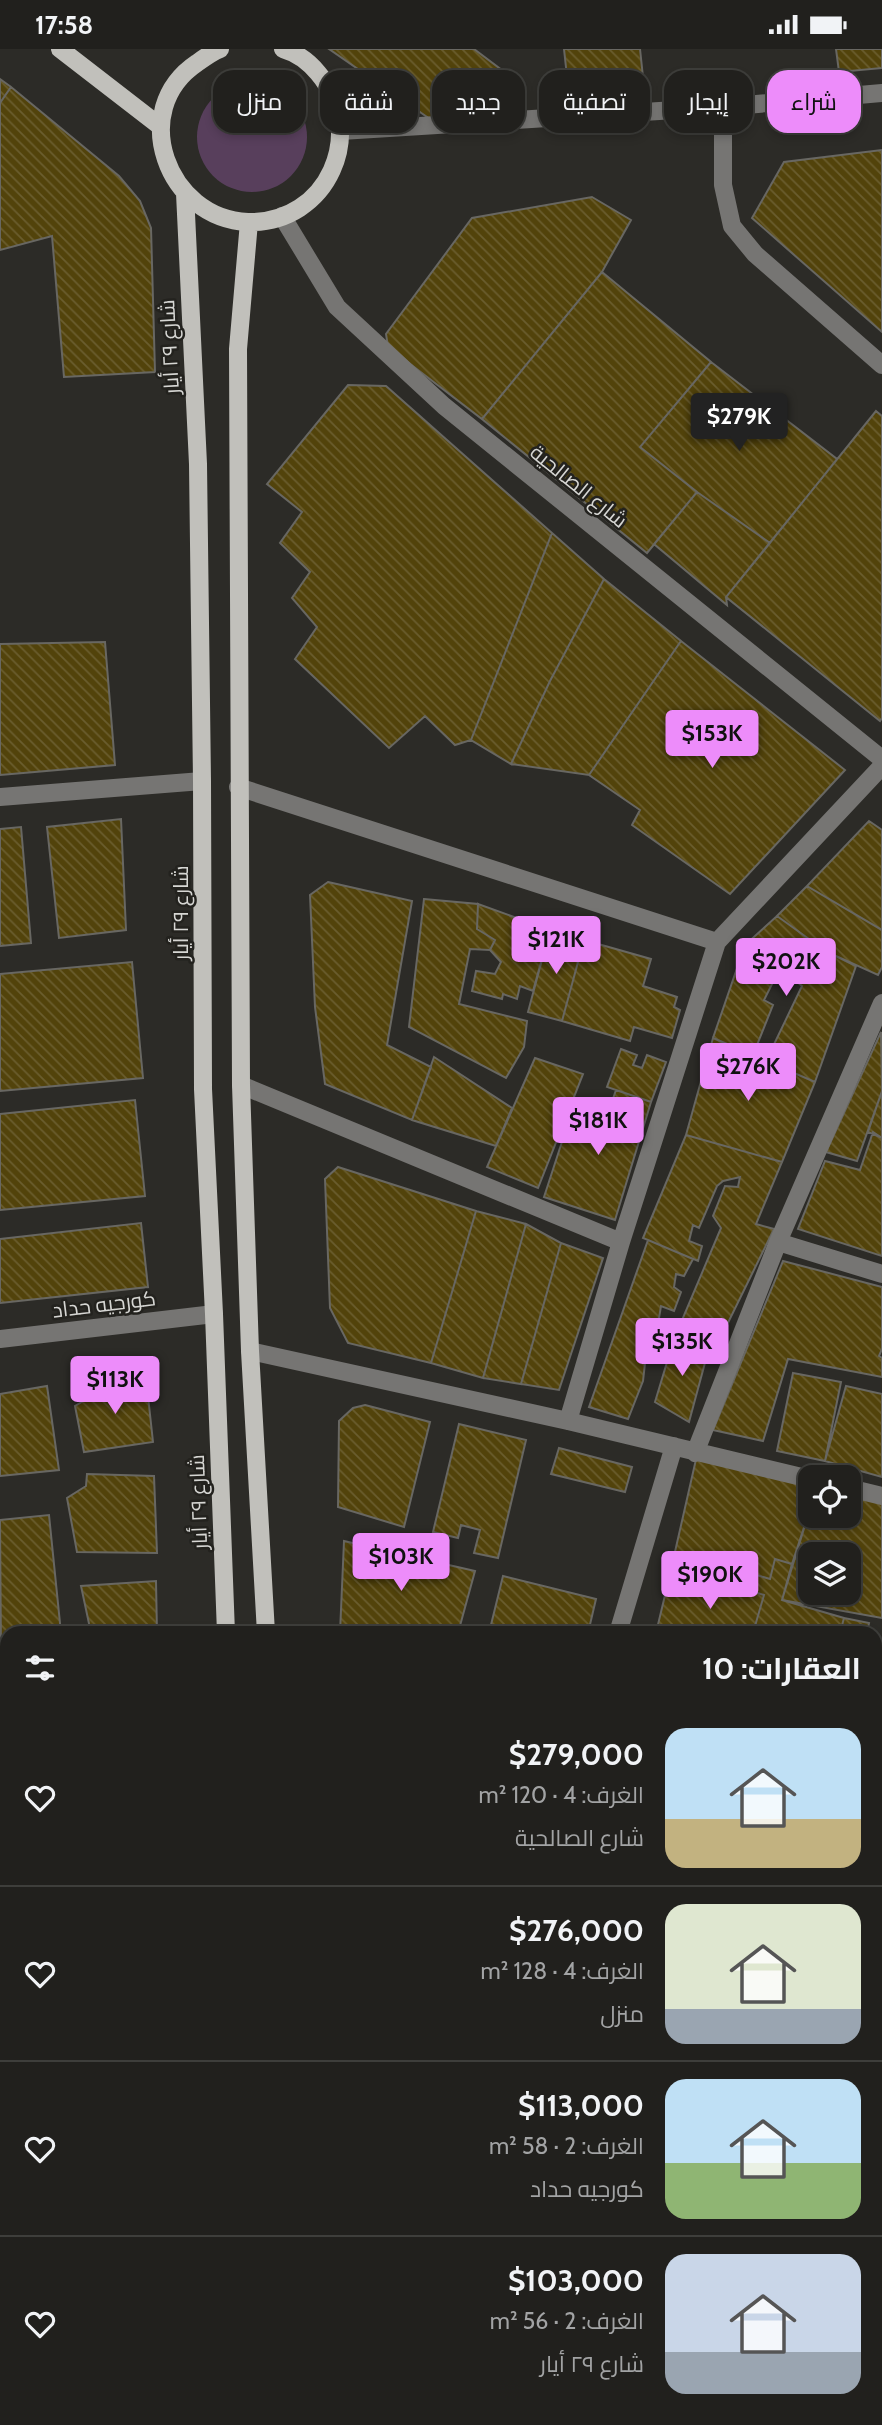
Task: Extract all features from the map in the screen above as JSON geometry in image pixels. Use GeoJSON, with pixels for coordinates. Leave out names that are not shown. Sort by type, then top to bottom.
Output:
{"type":"FeatureCollection","features":[{"type":"Feature","properties":{"kind":"main road"},"geometry":{"type":"LineString","coordinates":[[60,49],[161,127]]}},
{"type":"Feature","properties":{"kind":"main road"},"geometry":{"type":"LineString","coordinates":[[190,68],[192,49]]}},
{"type":"Feature","properties":{"kind":"main road"},"geometry":{"type":"LineString","coordinates":[[220,49],[190,68],[175,84],[161,127],[167,162],[185,193],[198,205],[231,220],[248,222],[282,216],[313,197],[325,183],[340,150],[341,133]]}},
{"type":"Feature","properties":{"kind":"main road"},"geometry":{"type":"LineString","coordinates":[[290,50],[320,76]]}},
{"type":"Feature","properties":{"kind":"main road","name":"شارع ٢٩ أيار"},"geometry":{"type":"LineString","coordinates":[[185,193],[198,464],[203,1089],[226,1626]]}},
{"type":"Feature","properties":{"kind":"main road"},"geometry":{"type":"LineString","coordinates":[[248,222],[238,349],[241,1085],[250,1351],[266,1626]]}},
{"type":"Feature","properties":{"kind":"street"},"geometry":{"type":"LineString","coordinates":[[753,104],[882,93]]}},
{"type":"Feature","properties":{"kind":"street"},"geometry":{"type":"LineString","coordinates":[[418,126],[664,111]]}},
{"type":"Feature","properties":{"kind":"street"},"geometry":{"type":"LineString","coordinates":[[723,133],[723,185],[732,226],[755,254],[882,365]]}},
{"type":"Feature","properties":{"kind":"street","name":"شارع الصالحية"},"geometry":{"type":"LineString","coordinates":[[282,216],[337,307],[444,406],[882,759]]}},
{"type":"Feature","properties":{"kind":"street"},"geometry":{"type":"LineString","coordinates":[[568,1421],[621,1242],[717,942],[882,767]]}},
{"type":"Feature","properties":{"kind":"street"},"geometry":{"type":"LineString","coordinates":[[0,797],[202,781]]}},
{"type":"Feature","properties":{"kind":"street"},"geometry":{"type":"LineString","coordinates":[[238,787],[717,942]]}},
{"type":"Feature","properties":{"kind":"street"},"geometry":{"type":"LineString","coordinates":[[695,1453],[778,1242],[882,1003]]}},
{"type":"Feature","properties":{"kind":"street"},"geometry":{"type":"LineString","coordinates":[[241,1085],[621,1242]]}},
{"type":"Feature","properties":{"kind":"street"},"geometry":{"type":"LineString","coordinates":[[778,1242],[882,1274]]}},
{"type":"Feature","properties":{"kind":"street","name":"كورجيه حداد"},"geometry":{"type":"LineString","coordinates":[[0,1339],[214,1314]]}},
{"type":"Feature","properties":{"kind":"street"},"geometry":{"type":"LineString","coordinates":[[250,1351],[568,1421],[798,1476]]}},
{"type":"Feature","properties":{"kind":"street"},"geometry":{"type":"LineString","coordinates":[[620,1626],[674,1446]]}},
{"type":"Feature","properties":{"kind":"street"},"geometry":{"type":"LineString","coordinates":[[861,1491],[882,1496]]}},
{"type":"Feature","properties":{"kind":"shaded area"},"geometry":{"type":"Polygon","coordinates":[[[213,98],[213,133],[306,133],[306,126],[307,137],[306,148],[298,168],[283,183],[263,191],[241,191],[221,183],[206,168],[198,148],[201,116],[213,98]]]}},
{"type":"Feature","properties":{"kind":"building"},"geometry":{"type":"Polygon","coordinates":[[[329,49],[474,49],[502,70],[432,70],[430,119],[418,111],[418,70],[359,70],[329,49]]]}},
{"type":"Feature","properties":{"kind":"building"},"geometry":{"type":"Polygon","coordinates":[[[564,49],[640,49],[642,70],[566,70],[564,49]]]}},
{"type":"Feature","properties":{"kind":"building"},"geometry":{"type":"Polygon","coordinates":[[[836,49],[882,49],[882,68],[839,70],[836,49]]]}},
{"type":"Feature","properties":{"kind":"building"},"geometry":{"type":"Polygon","coordinates":[[[0,79],[11,87],[0,103],[0,79]]]}},
{"type":"Feature","properties":{"kind":"building"},"geometry":{"type":"Polygon","coordinates":[[[11,87],[119,176],[140,201],[151,228],[155,372],[64,377],[52,236],[0,250],[0,103],[11,87]]]}},
{"type":"Feature","properties":{"kind":"building"},"geometry":{"type":"Polygon","coordinates":[[[882,150],[882,332],[752,218],[784,162],[882,150]]]}},
{"type":"Feature","properties":{"kind":"building"},"geometry":{"type":"Polygon","coordinates":[[[592,197],[631,220],[602,272],[482,419],[388,347],[386,334],[472,218],[592,197]]]}},
{"type":"Feature","properties":{"kind":"building"},"geometry":{"type":"Polygon","coordinates":[[[602,272],[711,362],[640,447],[697,492],[647,553],[482,419],[602,272]]]}},
{"type":"Feature","properties":{"kind":"building"},"geometry":{"type":"Polygon","coordinates":[[[711,362],[837,459],[770,543],[697,492],[640,447],[711,362]]]}},
{"type":"Feature","properties":{"kind":"building"},"geometry":{"type":"Polygon","coordinates":[[[348,385],[386,386],[552,533],[471,740],[455,745],[425,716],[389,748],[295,659],[317,627],[292,598],[310,572],[280,543],[302,512],[267,484],[348,385]]]}},
{"type":"Feature","properties":{"kind":"building"},"geometry":{"type":"Polygon","coordinates":[[[876,411],[882,416],[880,721],[726,597],[876,411]]]}},
{"type":"Feature","properties":{"kind":"building"},"geometry":{"type":"Polygon","coordinates":[[[697,492],[770,543],[726,597],[727,605],[654,544],[697,492]]]}},
{"type":"Feature","properties":{"kind":"building"},"geometry":{"type":"Polygon","coordinates":[[[552,533],[604,579],[550,681],[511,764],[471,740],[552,533]]]}},
{"type":"Feature","properties":{"kind":"building"},"geometry":{"type":"Polygon","coordinates":[[[604,579],[681,641],[589,775],[511,764],[550,681],[604,579]]]}},
{"type":"Feature","properties":{"kind":"building"},"geometry":{"type":"Polygon","coordinates":[[[681,641],[845,770],[730,894],[632,825],[640,810],[589,775],[681,641]]]}},
{"type":"Feature","properties":{"kind":"building"},"geometry":{"type":"Polygon","coordinates":[[[105,642],[115,765],[0,775],[0,644],[105,642]]]}},
{"type":"Feature","properties":{"kind":"building"},"geometry":{"type":"Polygon","coordinates":[[[121,819],[126,930],[59,938],[47,827],[121,819]]]}},
{"type":"Feature","properties":{"kind":"building"},"geometry":{"type":"Polygon","coordinates":[[[869,821],[882,830],[882,930],[807,886],[869,821]]]}},
{"type":"Feature","properties":{"kind":"building"},"geometry":{"type":"Polygon","coordinates":[[[21,827],[31,943],[0,946],[0,829],[21,827]]]}},
{"type":"Feature","properties":{"kind":"building"},"geometry":{"type":"Polygon","coordinates":[[[328,882],[412,901],[387,1045],[431,1067],[412,1120],[325,1084],[315,1007],[310,895],[328,882]]]}},
{"type":"Feature","properties":{"kind":"building"},"geometry":{"type":"Polygon","coordinates":[[[807,886],[882,930],[882,967],[878,975],[827,952],[777,916],[807,886]]]}},
{"type":"Feature","properties":{"kind":"building"},"geometry":{"type":"Polygon","coordinates":[[[424,899],[478,904],[477,929],[495,940],[490,950],[470,949],[459,1004],[527,1021],[524,1047],[506,1078],[409,1027],[424,899]]]}},
{"type":"Feature","properties":{"kind":"building"},"geometry":{"type":"Polygon","coordinates":[[[478,904],[550,930],[533,991],[520,986],[517,999],[503,994],[502,999],[472,991],[476,971],[495,974],[501,962],[490,950],[495,940],[477,929],[478,904]]]}},
{"type":"Feature","properties":{"kind":"building"},"geometry":{"type":"Polygon","coordinates":[[[777,916],[827,952],[856,966],[815,1082],[766,1061],[802,986],[780,968],[764,1000],[773,1005],[753,1055],[713,1038],[745,945],[777,916]]]}},
{"type":"Feature","properties":{"kind":"building"},"geometry":{"type":"Polygon","coordinates":[[[550,930],[584,940],[562,1021],[528,1012],[550,930]]]}},
{"type":"Feature","properties":{"kind":"building"},"geometry":{"type":"Polygon","coordinates":[[[584,940],[651,959],[643,986],[677,997],[674,1007],[680,1010],[672,1038],[634,1027],[630,1041],[562,1021],[584,940]]]}},
{"type":"Feature","properties":{"kind":"building"},"geometry":{"type":"Polygon","coordinates":[[[132,962],[143,1078],[0,1091],[0,974],[132,962]]]}},
{"type":"Feature","properties":{"kind":"building"},"geometry":{"type":"Polygon","coordinates":[[[881,1032],[882,1091],[857,1161],[826,1152],[881,1032]]]}},
{"type":"Feature","properties":{"kind":"building"},"geometry":{"type":"Polygon","coordinates":[[[713,1038],[815,1082],[782,1162],[686,1135],[713,1038]]]}},
{"type":"Feature","properties":{"kind":"building"},"geometry":{"type":"Polygon","coordinates":[[[621,1049],[637,1055],[633,1065],[642,1068],[647,1055],[666,1062],[651,1102],[607,1087],[621,1049]]]}},
{"type":"Feature","properties":{"kind":"building"},"geometry":{"type":"Polygon","coordinates":[[[434,1057],[512,1108],[496,1146],[412,1120],[434,1057]]]}},
{"type":"Feature","properties":{"kind":"building"},"geometry":{"type":"Polygon","coordinates":[[[535,1058],[583,1074],[538,1188],[487,1167],[535,1058]]]}},
{"type":"Feature","properties":{"kind":"building"},"geometry":{"type":"Polygon","coordinates":[[[616,1090],[651,1102],[615,1220],[544,1197],[573,1108],[606,1119],[616,1090]]]}},
{"type":"Feature","properties":{"kind":"building"},"geometry":{"type":"Polygon","coordinates":[[[882,1091],[882,1138],[868,1132],[882,1091]]]}},
{"type":"Feature","properties":{"kind":"building"},"geometry":{"type":"Polygon","coordinates":[[[135,1100],[145,1196],[0,1210],[0,1114],[135,1100]]]}},
{"type":"Feature","properties":{"kind":"building"},"geometry":{"type":"Polygon","coordinates":[[[873,1132],[882,1138],[882,1256],[798,1229],[825,1161],[860,1170],[873,1132]]]}},
{"type":"Feature","properties":{"kind":"building"},"geometry":{"type":"Polygon","coordinates":[[[686,1135],[782,1162],[756,1224],[774,1229],[721,1337],[700,1331],[694,1344],[674,1339],[721,1228],[713,1216],[725,1186],[738,1187],[740,1177],[723,1181],[717,1186],[699,1228],[693,1225],[689,1241],[702,1246],[698,1261],[643,1238],[686,1135]]]}},
{"type":"Feature","properties":{"kind":"building"},"geometry":{"type":"Polygon","coordinates":[[[338,1167],[476,1211],[431,1363],[348,1343],[330,1308],[325,1179],[338,1167]]]}},
{"type":"Feature","properties":{"kind":"building"},"geometry":{"type":"Polygon","coordinates":[[[476,1211],[526,1224],[483,1378],[431,1363],[476,1211]]]}},
{"type":"Feature","properties":{"kind":"building"},"geometry":{"type":"Polygon","coordinates":[[[141,1223],[148,1287],[0,1303],[0,1239],[141,1223]]]}},
{"type":"Feature","properties":{"kind":"building"},"geometry":{"type":"Polygon","coordinates":[[[526,1224],[561,1243],[521,1384],[483,1378],[526,1224]]]}},
{"type":"Feature","properties":{"kind":"building"},"geometry":{"type":"Polygon","coordinates":[[[648,1240],[693,1259],[684,1276],[676,1274],[674,1287],[681,1292],[674,1311],[661,1306],[659,1318],[666,1323],[661,1339],[648,1337],[643,1381],[628,1419],[589,1407],[648,1240]]]}},
{"type":"Feature","properties":{"kind":"building"},"geometry":{"type":"Polygon","coordinates":[[[561,1243],[603,1258],[559,1390],[521,1384],[561,1243]]]}},
{"type":"Feature","properties":{"kind":"building"},"geometry":{"type":"Polygon","coordinates":[[[783,1261],[882,1287],[882,1349],[879,1356],[882,1358],[882,1377],[788,1359],[763,1441],[713,1430],[783,1261]]]}},
{"type":"Feature","properties":{"kind":"building"},"geometry":{"type":"Polygon","coordinates":[[[674,1339],[709,1348],[689,1422],[655,1402],[674,1339]]]}},
{"type":"Feature","properties":{"kind":"building"},"geometry":{"type":"Polygon","coordinates":[[[793,1373],[841,1382],[825,1461],[777,1451],[793,1373]]]}},
{"type":"Feature","properties":{"kind":"building"},"geometry":{"type":"Polygon","coordinates":[[[146,1378],[153,1442],[84,1452],[75,1406],[92,1396],[92,1384],[146,1378]]]}},
{"type":"Feature","properties":{"kind":"building"},"geometry":{"type":"Polygon","coordinates":[[[47,1386],[59,1470],[0,1476],[0,1394],[47,1386]]]}},
{"type":"Feature","properties":{"kind":"building"},"geometry":{"type":"Polygon","coordinates":[[[846,1386],[882,1394],[882,1477],[861,1471],[861,1465],[839,1465],[825,1461],[846,1386]]]}},
{"type":"Feature","properties":{"kind":"building"},"geometry":{"type":"Polygon","coordinates":[[[365,1405],[430,1422],[404,1527],[338,1507],[339,1421],[353,1408],[365,1405]]]}},
{"type":"Feature","properties":{"kind":"building"},"geometry":{"type":"Polygon","coordinates":[[[459,1424],[526,1440],[498,1558],[474,1553],[480,1530],[461,1525],[458,1538],[433,1532],[459,1424]]]}},
{"type":"Feature","properties":{"kind":"building"},"geometry":{"type":"Polygon","coordinates":[[[559,1448],[632,1467],[625,1492],[551,1474],[559,1448]]]}},
{"type":"Feature","properties":{"kind":"building"},"geometry":{"type":"Polygon","coordinates":[[[697,1455],[798,1477],[798,1528],[804,1528],[792,1564],[775,1559],[770,1579],[740,1570],[736,1586],[715,1584],[712,1597],[667,1587],[697,1455]]]}},
{"type":"Feature","properties":{"kind":"building"},"geometry":{"type":"Polygon","coordinates":[[[87,1474],[154,1476],[157,1553],[77,1552],[67,1498],[86,1486],[87,1474]]]}},
{"type":"Feature","properties":{"kind":"building"},"geometry":{"type":"Polygon","coordinates":[[[861,1494],[882,1500],[882,1618],[810,1605],[861,1605],[861,1542],[800,1542],[804,1528],[861,1528],[861,1494]]]}},
{"type":"Feature","properties":{"kind":"building"},"geometry":{"type":"Polygon","coordinates":[[[49,1515],[60,1626],[1,1626],[0,1520],[49,1515]]]}},
{"type":"Feature","properties":{"kind":"building"},"geometry":{"type":"Polygon","coordinates":[[[344,1541],[475,1571],[460,1626],[340,1626],[344,1541]]]}},
{"type":"Feature","properties":{"kind":"building"},"geometry":{"type":"Polygon","coordinates":[[[798,1548],[798,1603],[782,1600],[798,1548]]]}},
{"type":"Feature","properties":{"kind":"building"},"geometry":{"type":"Polygon","coordinates":[[[775,1559],[792,1564],[782,1600],[844,1618],[842,1626],[755,1626],[764,1595],[736,1586],[740,1570],[770,1579],[775,1559]]]}},
{"type":"Feature","properties":{"kind":"building"},"geometry":{"type":"Polygon","coordinates":[[[503,1576],[596,1599],[590,1626],[491,1626],[503,1576]]]}},
{"type":"Feature","properties":{"kind":"building"},"geometry":{"type":"Polygon","coordinates":[[[156,1581],[157,1626],[90,1626],[81,1586],[156,1581]]]}},
{"type":"Feature","properties":{"kind":"building"},"geometry":{"type":"Polygon","coordinates":[[[715,1584],[736,1586],[764,1595],[755,1626],[658,1626],[667,1587],[712,1597],[715,1584]]]}},
{"type":"Feature","properties":{"kind":"building"},"geometry":{"type":"Polygon","coordinates":[[[844,1618],[869,1623],[868,1626],[842,1626],[844,1618]]]}}]}
